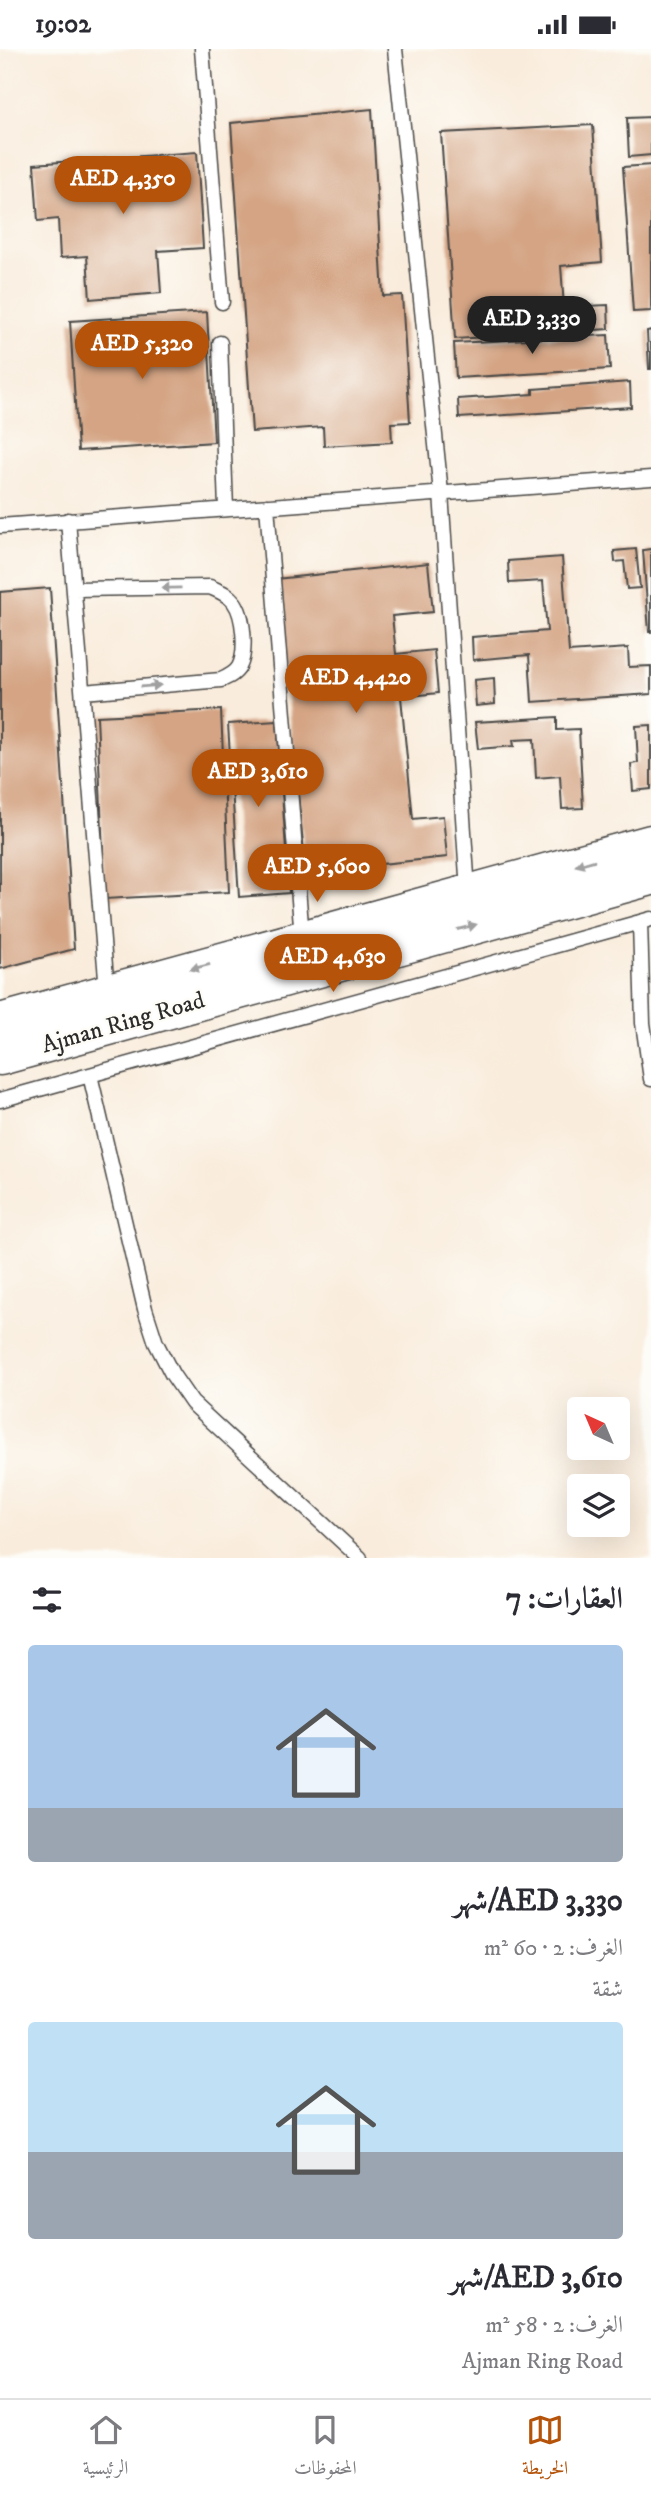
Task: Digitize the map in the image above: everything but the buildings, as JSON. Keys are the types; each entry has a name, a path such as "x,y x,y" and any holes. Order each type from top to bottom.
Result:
{"main road":[{"name":"Ajman Ring Road","path":"0,1023 651,844"},
{"name":"Ajman Ring Road","path":"0,1056 651,876"}],"lane":[{"path":"202,49 222,302"},
{"path":"395,49 441,493 469,895"},
{"path":"220,343 226,509"},
{"path":"0,526 651,478"},
{"path":"267,506 302,939"},
{"path":"68,520 108,993"},
{"path":"74,589 210,587 224,592 234,602 240,614 242,657 231,675 221,680 83,692"},
{"path":"0,1100 646,921 643,1023 651,1079"},
{"path":"90,1075 145,1309 156,1343 172,1374 192,1403 217,1428 360,1558"}]}
